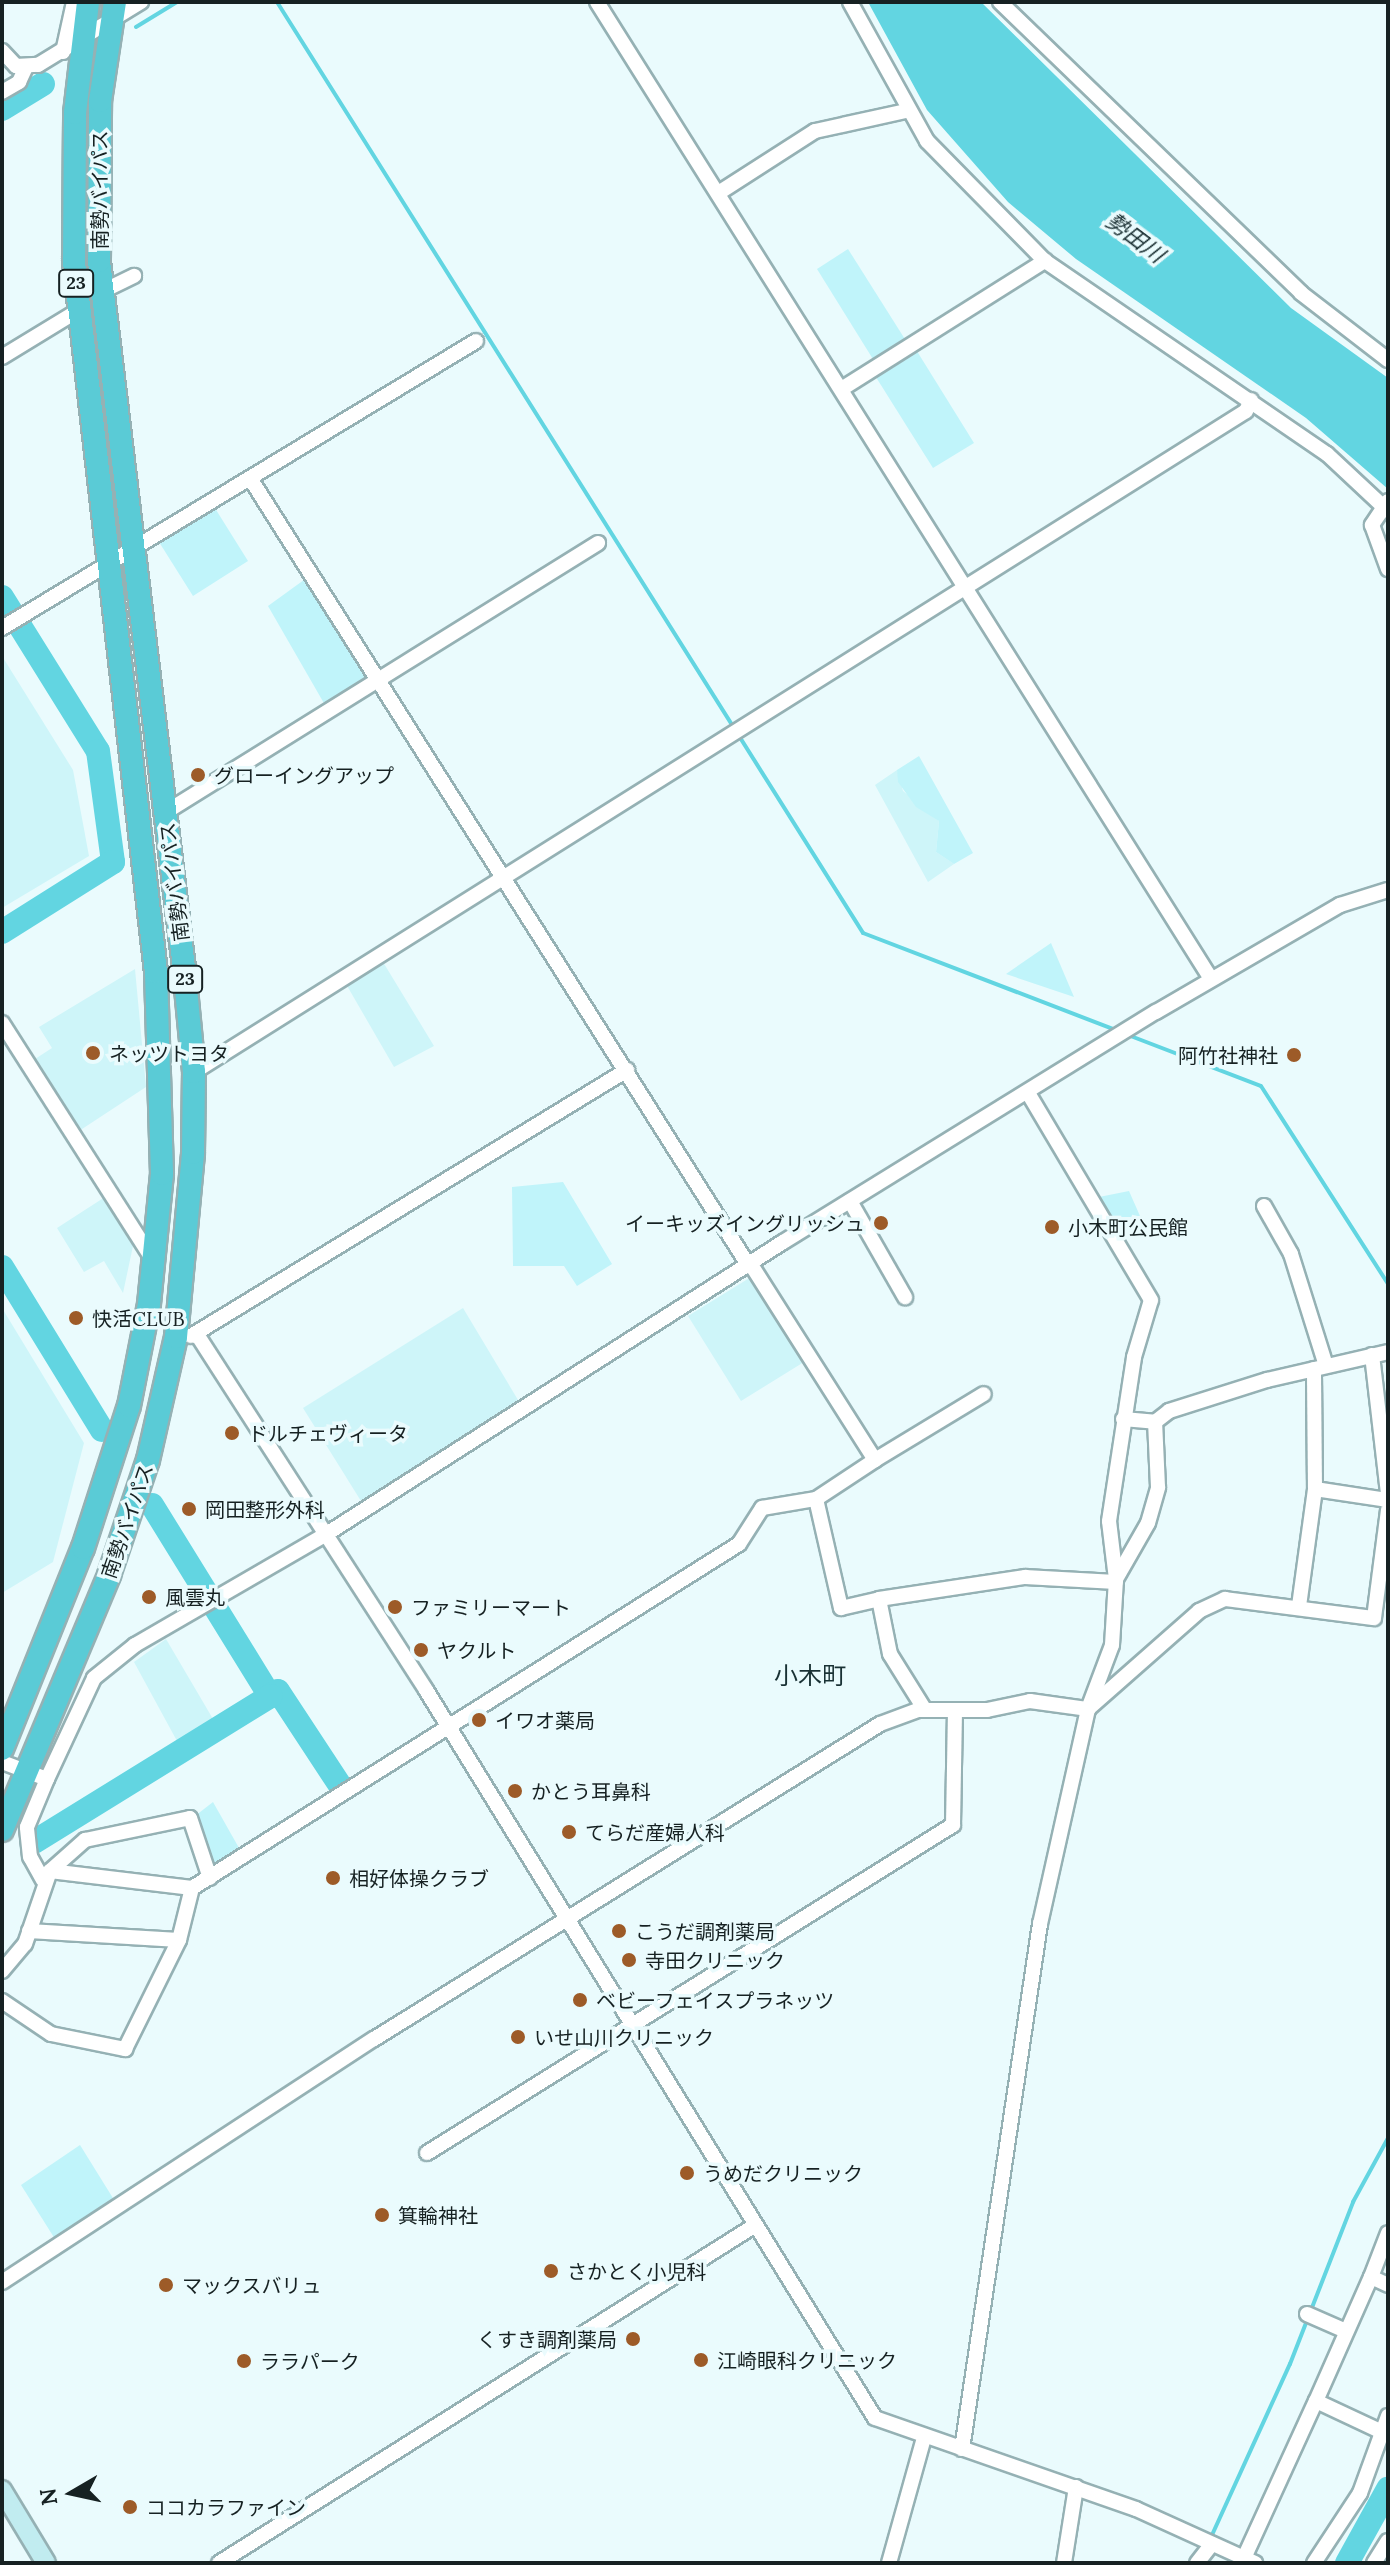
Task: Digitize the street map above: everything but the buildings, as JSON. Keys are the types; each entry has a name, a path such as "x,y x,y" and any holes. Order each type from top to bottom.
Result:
{"highway":[{"name":"南勢バイパス","path":"2,1749 106,1484 142,1349 154,1262 163,1096 157,986 79,310 72,164 72,47 88,2"},
{"name":"南勢バイパス","path":"2,1830 37,1775 132,1510 187,1336 194,1072 166,812 101,292 98,157 127,7"}],"main road":[{"path":"2,2490 46,2563"}],"street":[{"path":"72,47 74,2"},
{"path":"597,2 968,586 1211,979"},
{"path":"850,2 906,111 927,141 1045,261 1327,454 1386,505 1372,525 1388,569"},
{"path":"1000,2 1301,293 1388,360"},
{"path":"2,92 19,82 25,69 72,47 127,7"},
{"path":"2,51 9,61 25,69"},
{"path":"720,192 815,131 906,111"},
{"path":"843,388 1045,261"},
{"path":"101,292 134,276"},
{"path":"2,357 79,310"},
{"path":"2,628 476,341"},
{"path":"194,1072 744,723 1246,411 1251,400"},
{"path":"250,478 875,1460"},
{"path":"166,812 376,678 598,543"},
{"path":"984,1394 816,1499 762,1508 739,1544 192,1888 46,1875 30,1857 27,1827 37,1775 94,1678 135,1645 328,1533 850,1201 1156,1012 1340,905 1388,890"},
{"path":"2,1023 154,1262"},
{"path":"627,1070 187,1336 328,1533 566,1923 875,2418 924,2438 1076,2487 1250,2560 1388,2233"},
{"path":"962,2449 1040,1924 1088,1709 1112,1645 1116,1580 1109,1521 1134,1357 1149,1311 1148,1288 1028,1093"},
{"path":"850,1201 905,1297"},
{"path":"1264,1206 1291,1254 1320,1368 1315,1489 1299,1606"},
{"path":"1123,1419 1155,1422 1169,1411 1388,1352"},
{"path":"1372,1355 1388,1493"},
{"path":"1116,1580 1148,1523 1158,1487 1155,1422"},
{"path":"1315,1489 1388,1500"},
{"path":"816,1499 841,1608 879,1599 1025,1577 1116,1580"},
{"path":"2,2282 374,2039 566,1923 880,1724 925,1710 955,1711 1030,1701 1088,1709 1199,1611 1225,1599 1299,1606 1374,1618 1383,1609 1388,1510"},
{"path":"879,1599 890,1654 925,1710"},
{"path":"427,2153 953,1825 955,1711"},
{"path":"2,1762 37,1775"},
{"path":"2,1971 25,1944 46,1875 85,1840 190,1818 210,1878"},
{"path":"2,2001 51,2034 125,2049 179,1940 192,1888"},
{"path":"29,1931 179,1940"},
{"path":"219,2563 754,2226"},
{"path":"1371,2277 1388,2285"},
{"path":"1311,2316 1346,2331"},
{"path":"1316,2401 1380,2431"},
{"path":"1314,2563 1360,2493 1388,2416"},
{"path":"889,2563 924,2438"},
{"path":"1064,2563 1076,2487"},
{"path":"1374,2563 1388,2541"},
{"path":"1197,2563 1212,2544"}],"shaded area":[{"path":"848,249 908,344 876,364 817,269"},
{"path":"915,348 974,443 933,468 874,374"},
{"path":"213,505 248,561 193,596 159,542"},
{"path":"308,577 370,676 325,705 268,606"},
{"path":"2,656 73,770 89,856 2,908"},
{"path":"919,756 973,853 954,864 936,852 939,821 916,807 898,782 897,770"},
{"path":"897,770 903,791 939,821 936,852 954,864 928,882 875,785"},
{"path":"1051,943 1074,997 1006,974"},
{"path":"383,962 434,1046 394,1067 346,984"},
{"name":"ネッツトヨタ","path":"135,969 146,1087 79,1131 35,1059 52,1048 39,1027"},
{"path":"563,1182 612,1264 577,1286 564,1266 513,1266 512,1187"},
{"path":"1129,1191 1140,1216 1121,1232 1099,1197"},
{"path":"105,1197 133,1246 123,1293 104,1261 84,1272 57,1228"},
{"path":"751,1277 804,1362 741,1401 688,1316"},
{"path":"2,1308 84,1443 53,1562 2,1593"},
{"path":"463,1308 518,1400 361,1501 303,1408"},
{"path":"166,1639 213,1719 177,1741 134,1662"},
{"path":"213,1802 239,1848 213,1867 195,1816"},
{"path":"80,2145 116,2203 55,2239 21,2185"}],"water":[{"name":"勢田川","path":"868,2 981,2 1291,308 1388,378 1388,489 1306,418 1076,259 1008,202 927,110"}],"waterway":[{"path":"136,27 177,2"},
{"path":"277,2 863,933 1116,1030"},
{"path":"2,109 43,84"},
{"path":"2,597 98,751 113,862 2,932"},
{"path":"1128,1035 1261,1086 1388,1284"},
{"path":"2,1267 102,1430"},
{"path":"152,1505 270,1696 278,1691 339,1784"},
{"path":"34,1842 270,1696"},
{"path":"1212,2535 1290,2364 1353,2202 1388,2138"},
{"path":"1347,2563 1388,2489"}],"place":[{"name":"グローイングアップ","path":"198,775"},
{"name":"ネッツトヨタ","path":"93,1053"},
{"name":"阿竹社神社","path":"1294,1055"},
{"name":"イーキッズイングリッシュ","path":"881,1223"},
{"name":"小木町公民館","path":"1052,1227"},
{"name":"快活CLUB","path":"76,1318"},
{"name":"ドルチェヴィータ","path":"232,1433"},
{"name":"岡田整形外科","path":"189,1509"},
{"name":"風雲丸","path":"149,1597"},
{"name":"ファミリーマート","path":"395,1607"},
{"name":"ヤクルト","path":"421,1650"},
{"name":"イワオ薬局","path":"479,1720"},
{"name":"かとう耳鼻科","path":"515,1791"},
{"name":"てらだ産婦人科","path":"569,1832"},
{"name":"相好体操クラブ","path":"333,1878"},
{"name":"こうだ調剤薬局","path":"619,1931"},
{"name":"寺田クリニック","path":"629,1960"},
{"name":"ベビーフェイスプラネッツ","path":"580,2000"},
{"name":"いせ山川クリニック","path":"518,2037"},
{"name":"うめだクリニック","path":"687,2173"},
{"name":"箕輪神社","path":"382,2215"},
{"name":"さかとく小児科","path":"551,2271"},
{"name":"マックスバリュ","path":"166,2285"},
{"name":"くすき調剤薬局","path":"633,2339"},
{"name":"江崎眼科クリニック","path":"701,2360"},
{"name":"ララパーク","path":"244,2361"},
{"name":"ココカラファイン","path":"130,2507"}],"district":[{"name":"小木町","path":"810,1676"}]}
